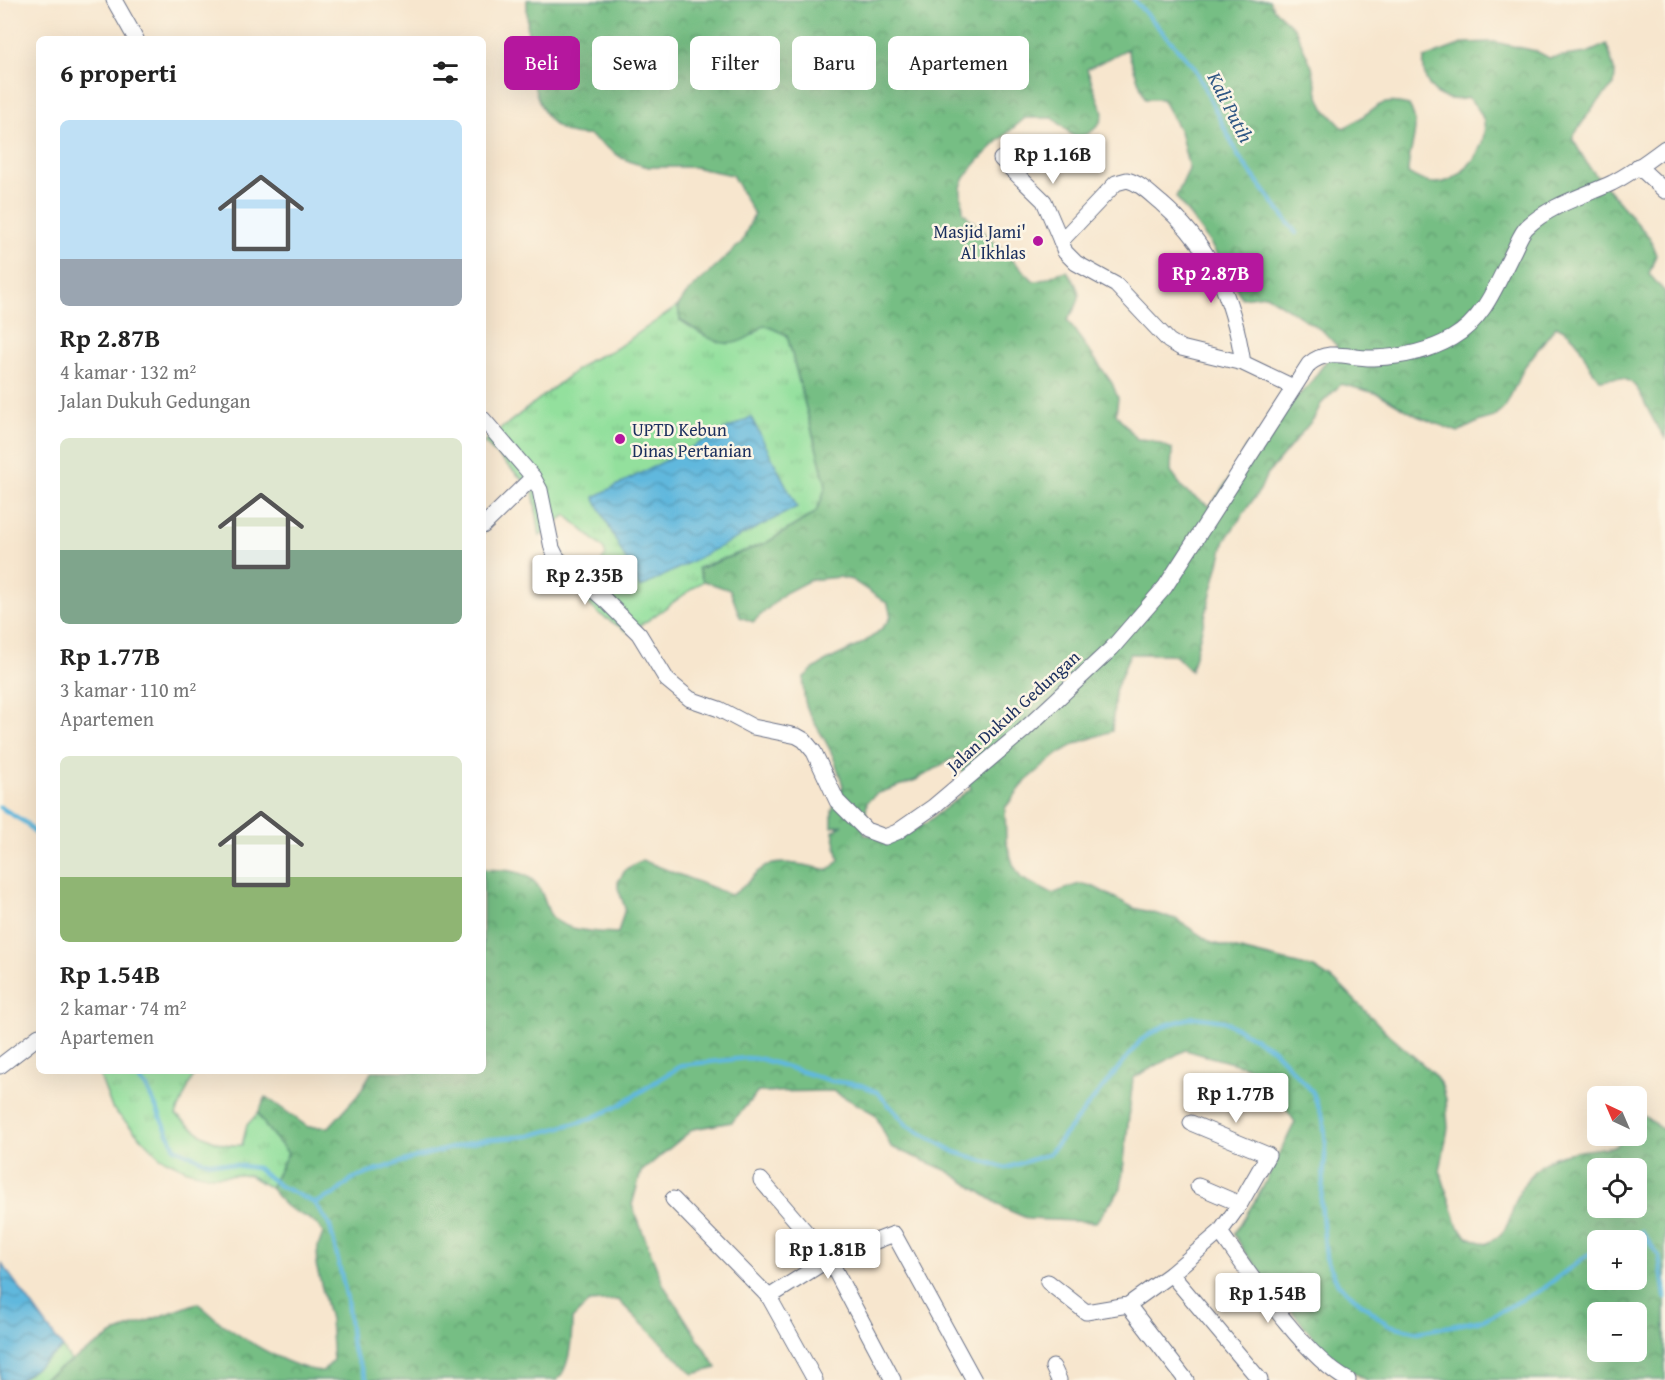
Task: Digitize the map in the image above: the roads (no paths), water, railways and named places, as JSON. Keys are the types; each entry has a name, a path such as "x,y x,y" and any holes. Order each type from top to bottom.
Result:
{"street":[{"path":"114,0 134,36"},
{"name":"Jalan Dukuh Gedungan","path":"533,477 540,490 552,548 558,558 639,634 659,671 690,699 718,709 753,727 797,736 809,744 837,801 853,819 875,835 885,837 897,832 933,807 1024,730 1112,648 1165,587 1309,364 1321,356 1334,353 1370,358 1401,356 1431,348 1454,337 1474,320 1492,296 1527,227 1555,209 1615,181 1665,148"},
{"path":"1001,159 1044,201 1065,252 1076,263 1116,285 1169,341 1181,348 1243,363 1293,387"},
{"path":"1638,166 1665,191"},
{"path":"1061,241 1116,183 1127,180 1143,188 1186,226 1207,252 1224,285 1243,363"},
{"path":"486,422 533,477 486,523"},
{"path":"0,1066 36,1038"},
{"path":"1048,1282 1086,1312 1128,1305 1171,1274 1221,1232 1268,1155 1191,1123"},
{"path":"761,1180 829,1259 893,1380"},
{"path":"1198,1186 1240,1204"},
{"path":"673,1199 769,1297 815,1380"},
{"path":"1221,1232 1262,1291 1307,1345 1325,1364 1348,1380"},
{"path":"769,1297 829,1259 894,1234 974,1380"},
{"path":"1171,1274 1260,1380"},
{"path":"1128,1305 1186,1380"}],"water":[{"path":"751,417 797,507 640,588 594,497"},
{"path":"2,1264 63,1348 19,1380 0,1380"}],"waterway":[{"name":"Kali Putih","path":"1134,0 1194,67 1239,157 1296,233"},
{"path":"0,807 26,823 36,834"},
{"path":"315,1203 335,1194 352,1179 410,1159 481,1140 529,1136 590,1119 618,1106 682,1065 746,1058 761,1059 832,1081 861,1085 877,1092 908,1126 955,1152 1006,1168 1049,1154 1141,1040 1166,1025 1194,1017 1224,1021 1273,1049 1312,1091 1323,1118 1326,1145 1321,1202 1326,1258 1338,1284 1388,1325 1418,1332 1483,1320 1541,1290 1587,1255"},
{"path":"135,1074 147,1088 175,1148 204,1161 257,1168 280,1186 315,1203"},
{"path":"315,1203 330,1226 347,1299 352,1348 367,1380"},
{"path":"1647,1239 1659,1256 1665,1297"}],"place":[{"name":"Masjid Jami' Al Ikhlas","path":"1038,241"},
{"name":"UPTD Kebun Dinas Pertanian","path":"620,439"}]}
